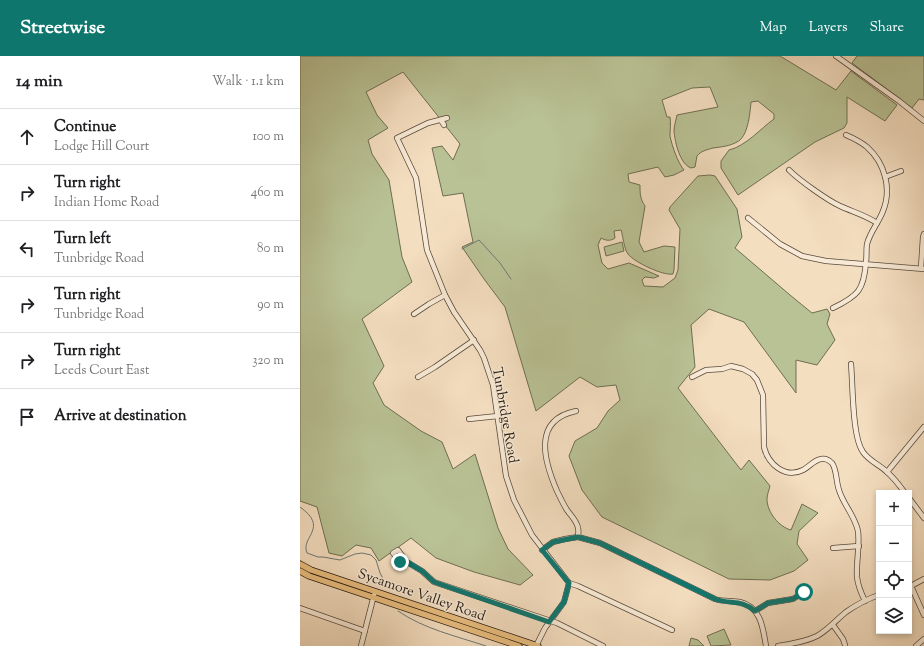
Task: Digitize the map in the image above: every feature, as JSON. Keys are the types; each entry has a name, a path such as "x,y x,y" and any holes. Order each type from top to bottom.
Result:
{"main road":[{"name":"Sycamore Valley Road","path":"300,564 311,570 375,594 519,646"},
{"name":"Sycamore Valley Road","path":"300,571 309,576 375,594 537,646"}],"street":[{"path":"836,56 899,101 924,121"},
{"name":"Tunbridge Road","path":"447,118 428,123 398,138 416,178 427,250 445,295 454,312 474,340 484,358 493,385 502,458 514,500 523,519 542,550 569,583"},
{"path":"441,120 444,125"},
{"path":"833,308 854,296 864,281 867,243 883,211 887,199 885,177 881,165 867,147 846,135"},
{"path":"789,170 795,176 837,205 862,214 877,223"},
{"path":"885,177 901,171"},
{"path":"748,218 780,244 802,256 826,261 922,268 924,234"},
{"path":"414,314 445,295"},
{"path":"418,377 474,340"},
{"path":"851,364 856,433 859,445 863,453 887,472 902,490"},
{"path":"692,377 706,370 722,369 731,366 743,369 752,374 757,380 762,395 766,453 769,460 776,468 792,473 801,471 816,461 822,459 827,459 831,462 834,467 839,491 854,518 858,531 857,578 865,600"},
{"path":"576,411 567,413 555,421 546,434 544,444 549,470 566,509 576,523 578,537"},
{"path":"469,419 498,416"},
{"path":"887,472 924,427"},
{"path":"912,502 924,518"},
{"path":"542,550 553,542 578,537 600,543 722,602 739,602 748,605 755,611 762,625 766,646"},
{"path":"833,548 858,546"},
{"path":"407,562 422,571 434,582 549,622 557,623 603,646"},
{"path":"912,585 924,579"},
{"path":"537,646 549,622 564,602 569,583 672,630"},
{"path":"912,590 924,615"},
{"path":"755,611 768,603 793,599 804,592"},
{"path":"361,646 375,594"},
{"path":"778,646 795,645 816,636 832,625 846,612 865,600 876,596"},
{"path":"300,608 365,631"},
{"path":"832,625 843,639 845,645"},
{"path":"916,646 924,639"}],"green space":[{"path":"300,56 780,56 836,90 851,71 897,105 885,121 847,97 847,123 844,128 815,142 738,195 721,168 721,161 729,150 747,141 774,119 774,114 758,101 751,102 748,124 741,139 725,146 702,152 697,156 695,167 691,168 687,166 681,158 677,147 674,131 677,115 718,107 710,87 692,88 662,100 667,117 670,117 670,136 672,145 677,159 684,170 674,175 665,177 658,167 628,174 629,182 640,185 641,198 645,206 639,242 644,252 664,246 675,247 673,274 656,271 631,257 626,249 621,230 614,231 615,238 612,240 601,238 598,245 602,263 608,269 629,263 659,276 654,278 645,277 642,280 644,286 663,287 675,278 678,270 680,229 669,210 670,207 698,176 715,176 737,209 742,237 735,248 812,313 827,309 830,314 827,324 835,340 817,365 796,360 796,393 744,322 709,309 691,325 695,367 678,388 741,470 749,460 770,486 767,497 769,509 774,518 782,526 791,530 802,504 818,513 799,531 797,544 808,560 794,571 770,580 729,579 602,517 582,490 569,456 575,441 597,428 608,411 620,400 616,385 597,387 580,377 536,411 505,307 462,247 473,242 463,193 443,196 432,148 442,146 453,160 460,144 403,72 366,92 377,115 388,128 368,140 372,154 389,180 402,257 412,282 362,319 384,366 373,383 384,405 421,431 442,442 453,469 475,454 498,528 508,549 533,575 520,585 474,572 436,558 411,538 379,561 371,548 356,545 342,556 329,553 317,507 300,501"},
{"path":"857,56 924,56 924,100 919,99 912,108 852,63"},
{"path":"622,242 624,251 606,256 604,247"},
{"path":"724,629 731,645 711,646 707,636"},
{"path":"691,638 698,640 704,646 689,646"}],"waterway":[{"path":"462,249 479,240 500,263 511,279"},
{"path":"300,507 309,514 313,521 314,527 307,542 307,553 318,557 340,560 355,554 362,553 371,555 376,560 380,573 387,586"},
{"path":"398,611 418,623 486,646"}],"route":[{"path":"400,562 407,562 422,571 434,582 539,617 549,622 561,608 569,583 542,550 553,542 578,537 600,543 722,602 739,602 748,605 755,611 768,603 793,599 804,592"}]}
